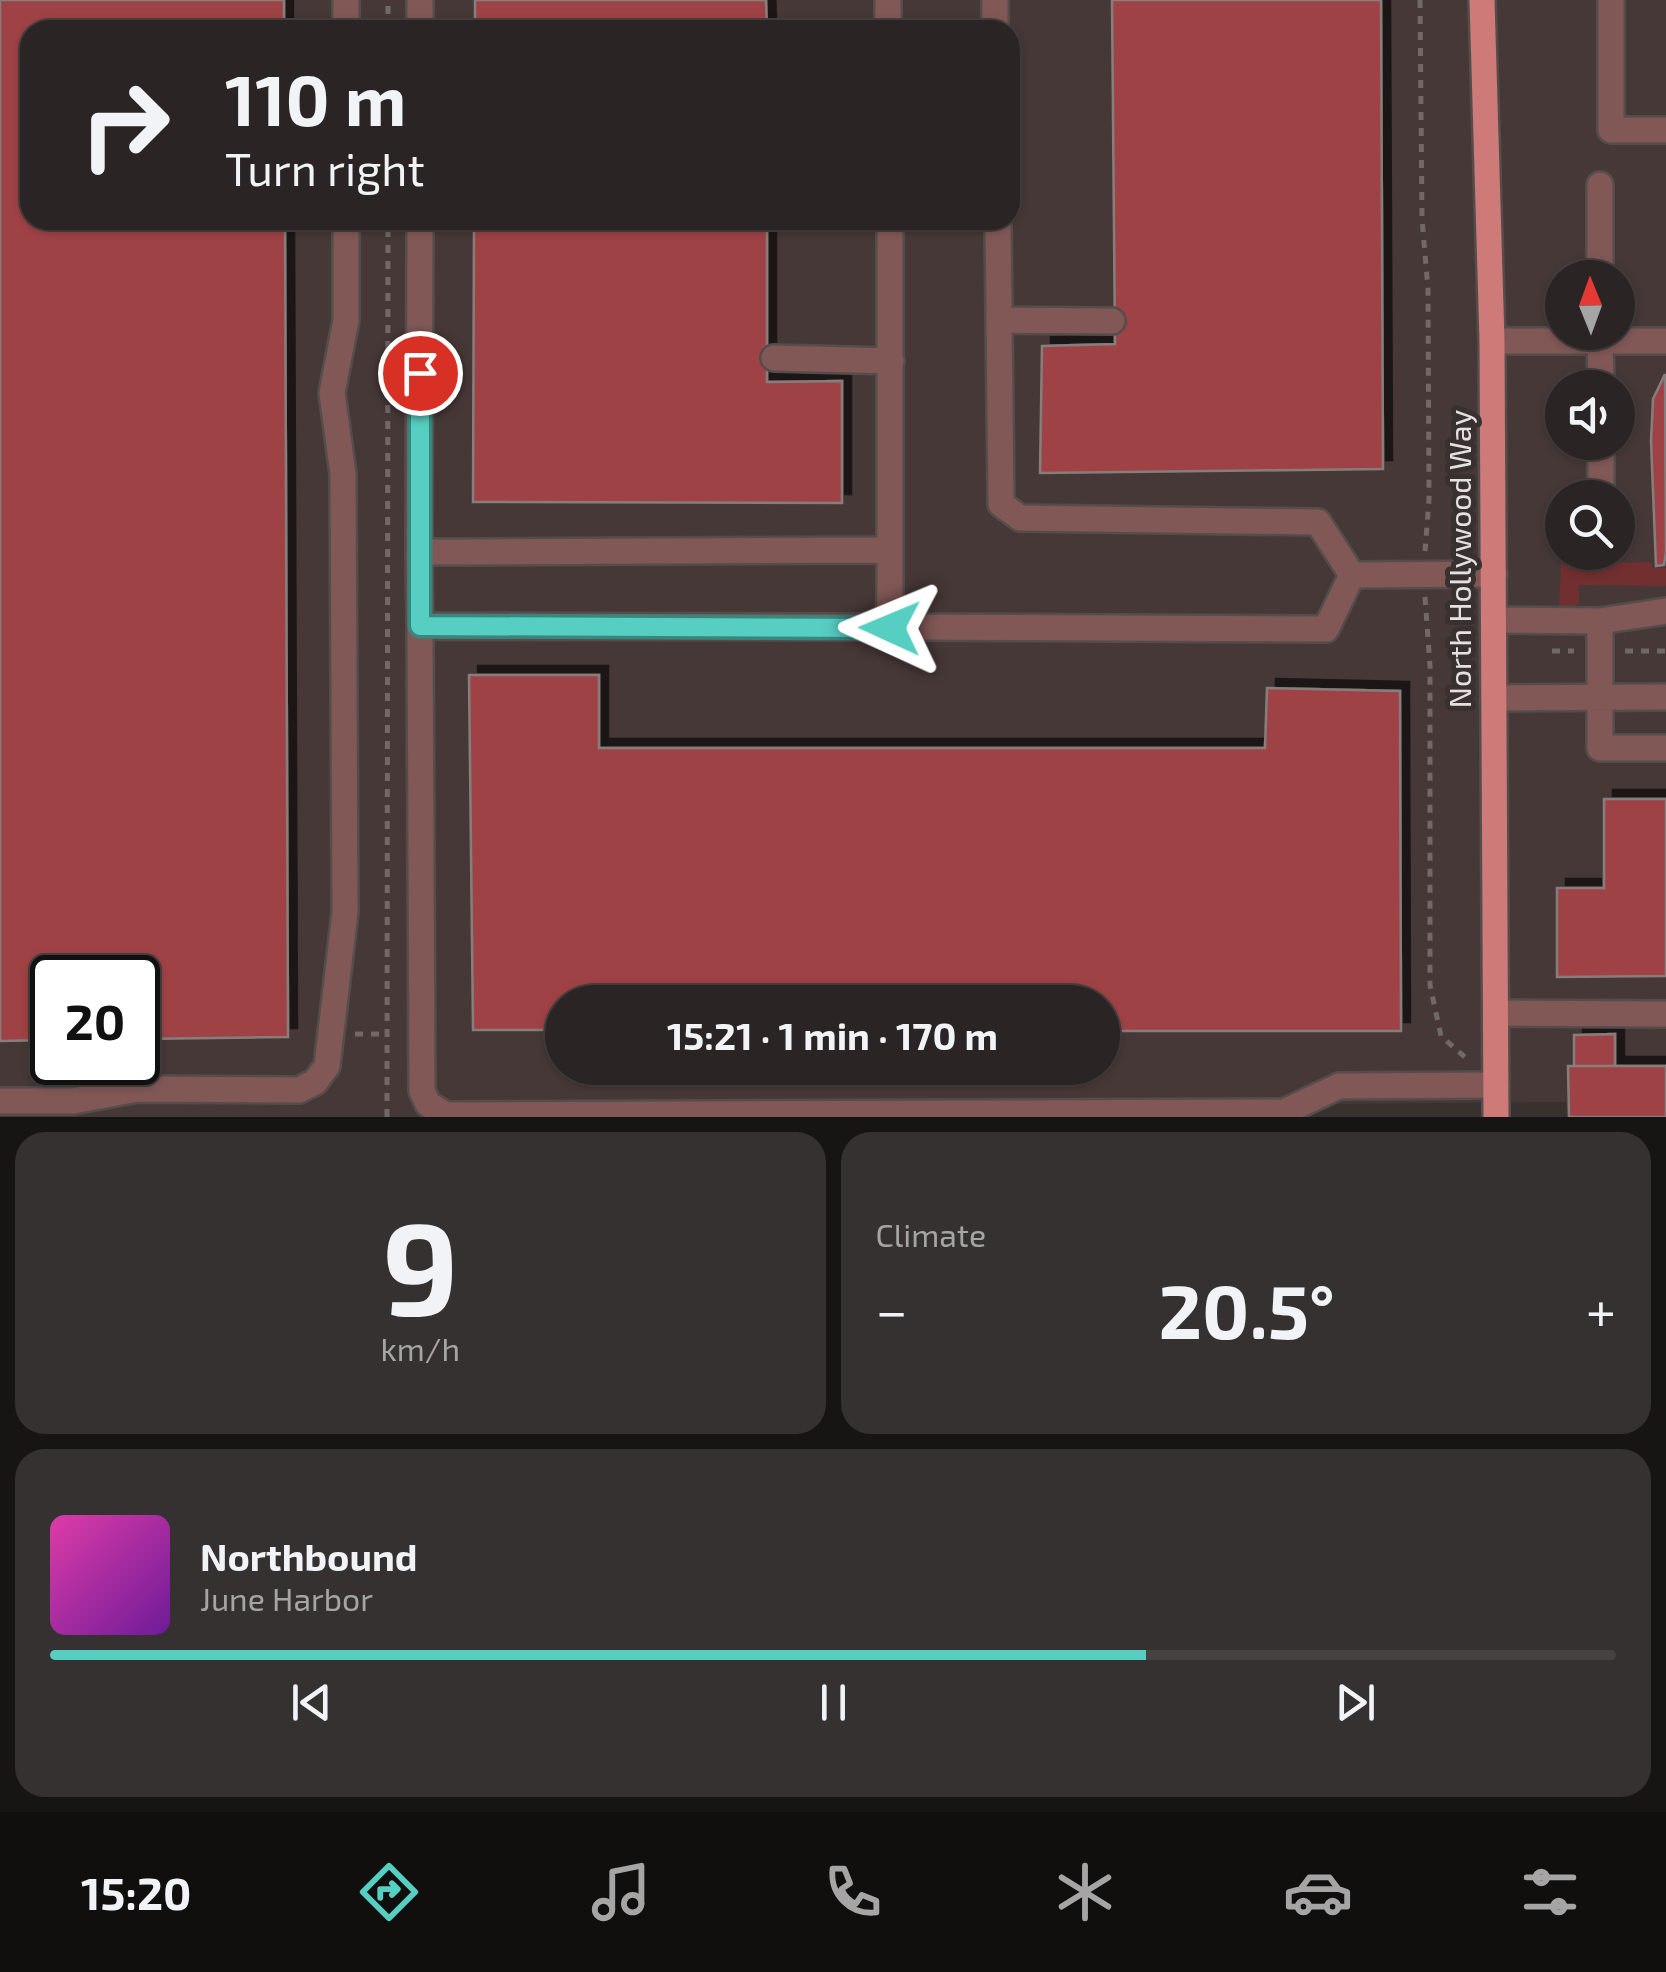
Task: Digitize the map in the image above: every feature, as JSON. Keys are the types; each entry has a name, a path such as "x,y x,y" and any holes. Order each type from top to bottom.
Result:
{"main road":[{"name":"North Hollywood Way","path":"1482,0 1492,341 1496,1117"}],"lane":[{"path":"1610,0 1611,130 1666,130"},
{"path":"1600,185 1600,260"},
{"path":"0,1102 73,1101 138,1088 299,1090 315,1082 327,1066 345,912 343,474 332,393 346,320 346,230"},
{"path":"420,230 422,1091 428,1104 446,1115 1284,1112 1339,1086 1496,1085"},
{"path":"890,230 890,628"},
{"path":"998,230 1001,504 1020,518 1318,522 1352,575"},
{"path":"999,320 1112,321"},
{"path":"1492,341 1545,339"},
{"path":"1635,339 1666,341"},
{"path":"774,358 891,361"},
{"path":"420,552 890,550"},
{"path":"1352,575 1494,574"},
{"path":"420,626 1326,629 1352,575"},
{"path":"1494,620 1600,621 1666,612"},
{"path":"1600,621 1600,748 1666,748"},
{"path":"1494,698 1666,697"},
{"path":"1496,1013 1666,1014"}],"path":[{"path":"387,1117 388,230"}],"shaded area":[{"path":"0,0 1666,0 1666,1117 1567,1117 1566,1102 1337,1104 1308,1117 0,1117"},
{"path":"1635,562 1651,562 1652,568 1666,568 1666,586 1579,585 1579,604 1559,610 1561,570 1635,570"}],"building":[{"path":"0,0 284,0 284,20 20,20 20,230 285,230 288,1037 160,1039 160,955 30,955 30,1040 0,1041"},
{"path":"475,0 766,0 767,20 475,20"},
{"path":"1112,0 1381,0 1383,469 1040,473 1042,346 1115,344"},
{"path":"474,230 767,230 767,382 842,381 842,503 473,502"},
{"path":"1665,374 1666,552 1664,565 1656,566 1651,441 1653,399"},
{"path":"469,675 599,675 599,748 1265,748 1267,688 1400,691 1401,1031 1120,1031 1120,985 545,985 545,1030 473,1030"},
{"path":"1604,799 1666,799 1666,976 1557,977 1557,888 1604,888"},
{"path":"1615,1034 1615,1066 1574,1066 1574,1035"},
{"path":"1568,1066 1666,1066 1666,1117 1569,1117"}],"route":[{"path":"420,373 420,626 890,628"}]}
